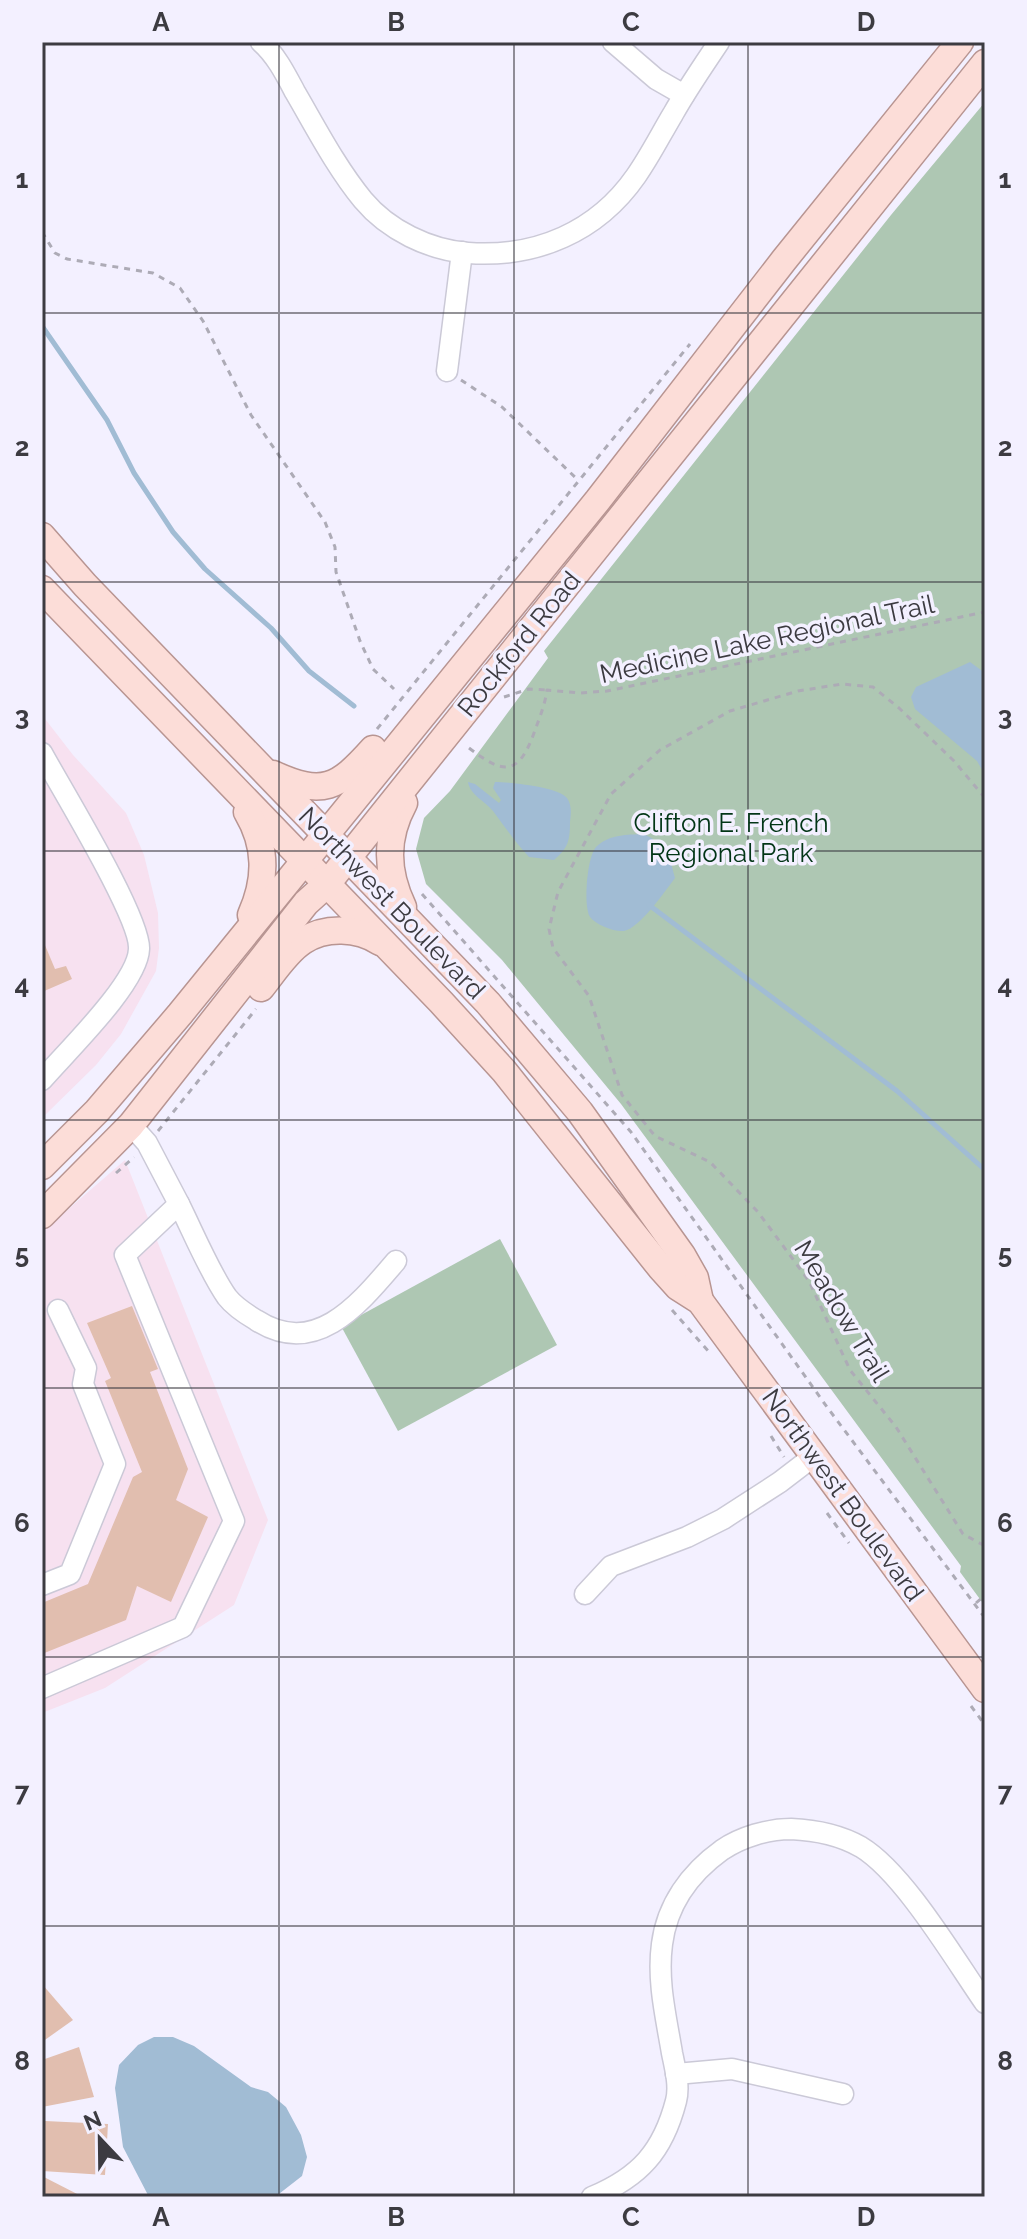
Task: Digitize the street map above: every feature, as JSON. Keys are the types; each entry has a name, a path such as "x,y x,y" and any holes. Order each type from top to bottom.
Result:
{"main road":[{"name":"Rockford Road","path":"42,1166 134,1070 598,500 784,260 960,42"},
{"name":"Rockford Road","path":"42,1215 131,1125 306,903 327,884 985,63"},
{"name":"Northwest Boulevard","path":"42,536 85,585 488,1003 580,1112 682,1255 695,1278 700,1301 804,1464 976,1694"},
{"name":"Northwest Boulevard","path":"42,589 504,1071 669,1277 700,1301"},
{"path":"263,770 301,786 323,786 337,782 352,774 417,697 443,688"},
{"path":"409,921 393,883 389,850 391,833 414,776"},
{"path":"231,784 256,827 263,855 261,886 256,904 234,946"},
{"path":"194,1047 219,1036 240,1016 300,942 322,933 348,931 363,933 388,947"}],"street":[{"path":"261,42 285,74 342,172 364,202 387,223 417,239 462,252 488,254 523,251 557,242 588,225 614,203 636,176 719,42"},
{"path":"613,42 656,79 684,95"},
{"path":"447,371 462,252"},
{"path":"42,753 132,919 139,950 125,985 42,1080"},
{"path":"131,1125 147,1143 228,1299 266,1327 288,1335 316,1332 358,1306 396,1261"},
{"path":"42,1688 183,1627 234,1521 125,1255 179,1204"},
{"path":"42,1585 70,1574 115,1464 83,1384 86,1368 58,1310"},
{"path":"585,1594 611,1566 687,1537 723,1519 804,1464"},
{"path":"592,2197 630,2177 653,2156 668,2126 677,2097 660,1977 662,1944 669,1914 684,1888 702,1866 726,1847 752,1835 781,1829 810,1830 860,1847 885,1866 905,1889 985,2003"},
{"path":"676,2074 732,2069 843,2094"}],"path":[{"path":"42,232 55,253 67,259 153,273 180,288 203,321 251,415 325,522 335,547 336,572 360,641 373,669 394,689"},
{"path":"370,737 692,341"},
{"path":"447,371 502,407 579,481"},
{"name":"Medicine Lake Regional Trail","path":"469,748 487,762 501,767 509,768 522,760 540,717 547,690 580,693 607,691 985,612"},
{"name":"Meadow Trail","path":"985,798 943,751 873,687 842,684 798,691 730,711 660,750 611,794 558,892 549,929 553,948 589,996 622,1095 655,1136 710,1162 758,1212 809,1281 850,1370 896,1427 963,1534 985,1546"},
{"path":"417,888 631,1132 827,1407 985,1618"},
{"path":"664,1300 713,1356"},
{"path":"766,1429 804,1464"},
{"path":"825,1510 852,1546"},
{"path":"975,1604 985,1595"},
{"path":"976,1694 985,1725"}],"shaded area":[{"path":"42,715 73,755 126,813 144,855 158,913 159,948 156,971 121,1034 96,1065 42,1118"},
{"path":"125,1160 268,1520 234,1605 105,1688 42,1713 42,1232"}],"green space":[{"name":"Clifton E. French Regional Park","path":"985,102 985,1606 960,1572 961,1566 621,1104 502,960 426,884 416,849 424,818 450,791 548,658 544,651 891,215"},
{"path":"500,1239 557,1345 398,1431 341,1326"}],"water":[{"path":"970,662 985,673 985,775 977,761 915,709 911,697 916,687"},
{"path":"468,782 499,803 501,800 493,788 495,782 534,786 562,794 569,801 571,810 565,848 554,860 529,857 493,811 472,791"},
{"path":"644,834 666,852 675,878 652,908 630,928 620,931 606,927 593,920 588,911 587,880 594,851 602,842 613,837"},
{"path":"154,2037 173,2037 194,2046 251,2087 268,2092 286,2107 301,2135 307,2157 302,2176 275,2197 149,2197 123,2147 115,2088 119,2065 138,2045"}],"building":[{"path":"42,938 55,969 66,966 72,979 42,992"},
{"path":"132,1306 158,1369 150,1372 188,1469 176,1500 208,1517 171,1602 137,1586 126,1620 42,1654 42,1603 88,1584 133,1477 142,1472 105,1381 111,1378 87,1323"},
{"path":"42,1984 73,2020 42,2042"},
{"path":"79,2047 94,2097 42,2107 42,2060"},
{"path":"45,2121 108,2124 105,2175 42,2171"},
{"path":"42,2176 83,2197 42,2197"}],"waterway":[{"path":"42,326 107,420 134,473 173,532 205,569 271,628 309,671 354,706"},
{"path":"649,905 897,1091 985,1170"}]}
